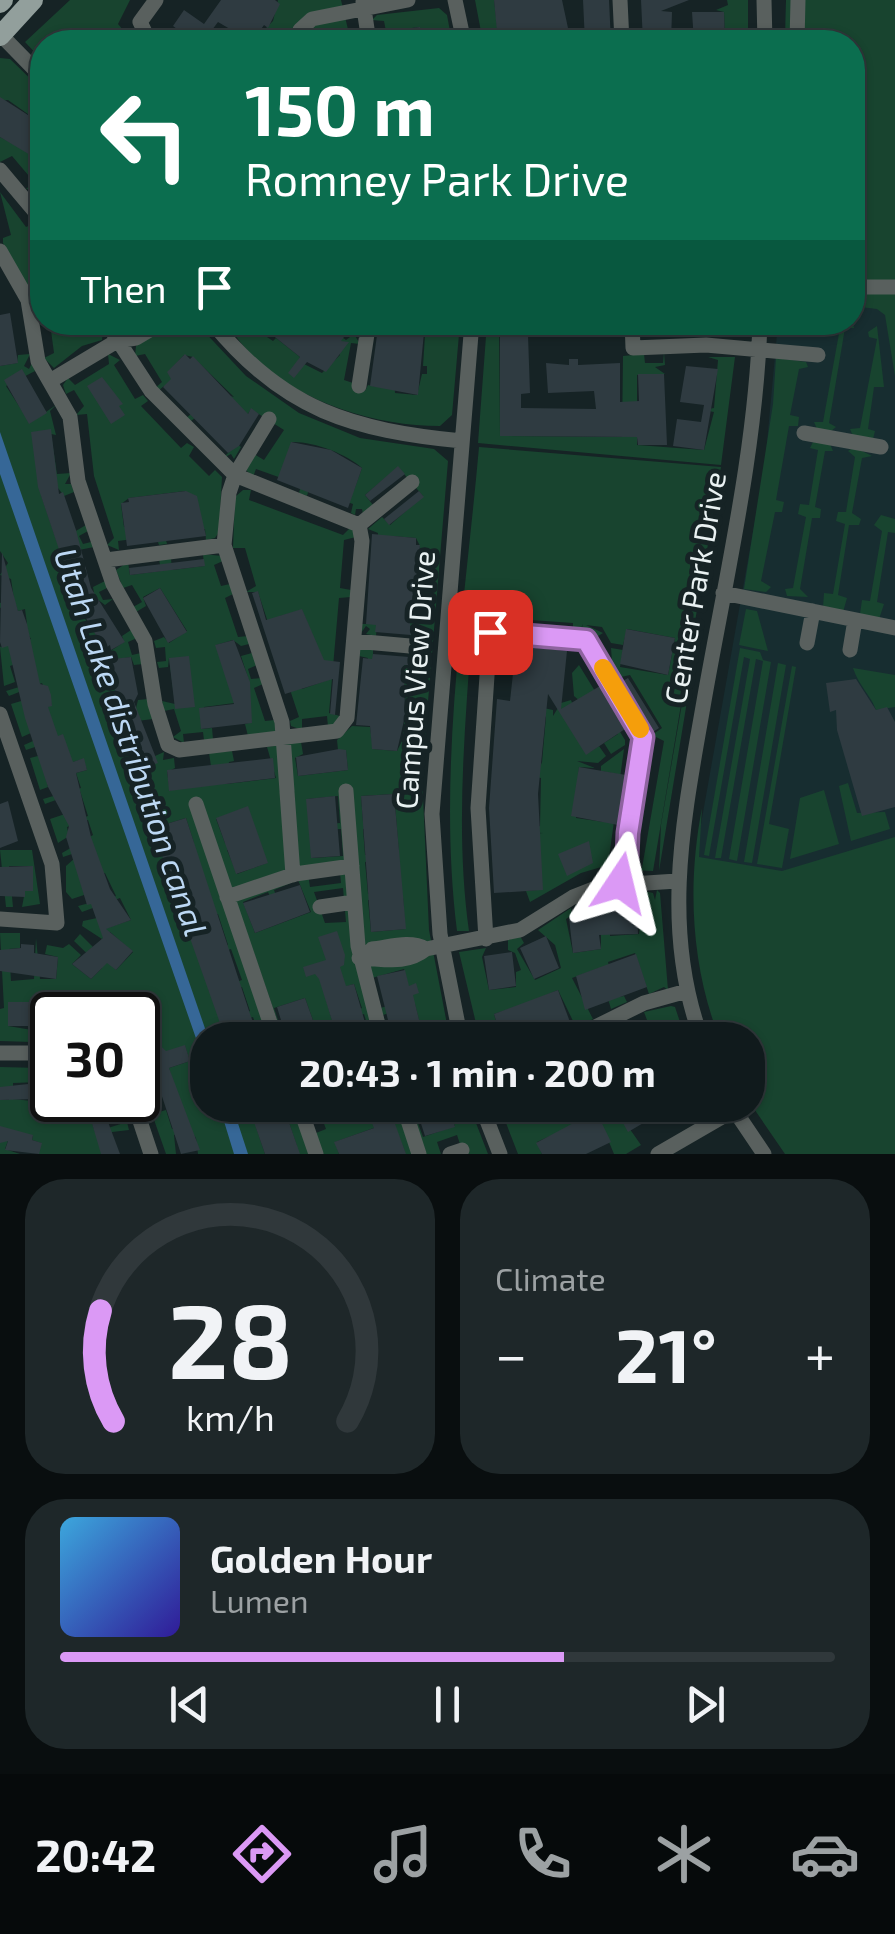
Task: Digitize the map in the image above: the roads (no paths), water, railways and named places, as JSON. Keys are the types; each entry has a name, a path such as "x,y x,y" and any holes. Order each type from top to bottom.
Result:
{"main road":[{"path":"0,35 33,0"}],"street":[{"path":"144,30 140,22 156,0"},
{"path":"300,30 312,19 363,5 408,0"},
{"path":"455,0 461,30"},
{"path":"620,0 621,30"},
{"path":"764,0 765,30"},
{"path":"797,30 798,0"},
{"path":"363,5 367,30"},
{"path":"0,35 30,65"},
{"path":"0,170 30,194"},
{"path":"0,251 28,300 30,312"},
{"path":"865,287 895,287"},
{"path":"34,335 38,361 70,417 78,481 106,560 122,601 145,641 155,704 168,745 179,750 336,732 347,718 359,525 412,482"},
{"path":"115,335 151,391 235,475 359,525"},
{"path":"50,381 122,335"},
{"path":"118,340 141,335"},
{"path":"224,335 265,378 324,414 385,432 462,441"},
{"path":"359,386 366,335"},
{"name":"Campus View Drive","path":"456,1022 434,948 432,814 471,335"},
{"path":"632,335 633,348 759,348 818,354"},
{"name":"Center Park Drive","path":"696,1022 678,937 681,831 749,441 760,335"},
{"path":"269,419 235,475 224,545 282,722 293,871"},
{"path":"804,433 881,447"},
{"path":"106,560 224,545"},
{"path":"723,593 895,628"},
{"path":"807,643 813,611"},
{"path":"850,650 855,620"},
{"path":"486,939 478,808 490,632 586,640 641,731 626,882"},
{"path":"354,641 410,646"},
{"path":"0,714 52,864 57,923 0,919"},
{"path":"346,790 354,902 378,1022"},
{"path":"196,804 270,1022"},
{"path":"227,897 293,871 352,866"},
{"path":"363,957 373,962 396,953 416,957 434,948 486,939 528,926 582,892 626,882 677,881"},
{"path":"320,906 354,902"},
{"path":"605,1022 644,1003 687,991"},
{"path":"0,1052 30,1053"},
{"path":"140,1122 150,1154"},
{"path":"305,1122 316,1154"},
{"path":"409,1122 420,1154"},
{"path":"488,1122 500,1154"},
{"path":"658,1154 709,1122"},
{"path":"743,1122 764,1154"}],"water":[{"path":"0,432 203,1022 190,1022 0,474"},
{"path":"224,1122 238,1122 248,1154 234,1154"}],"water label":[{"name":"Utah Lake distribution canal","path":"130,742"}]}
